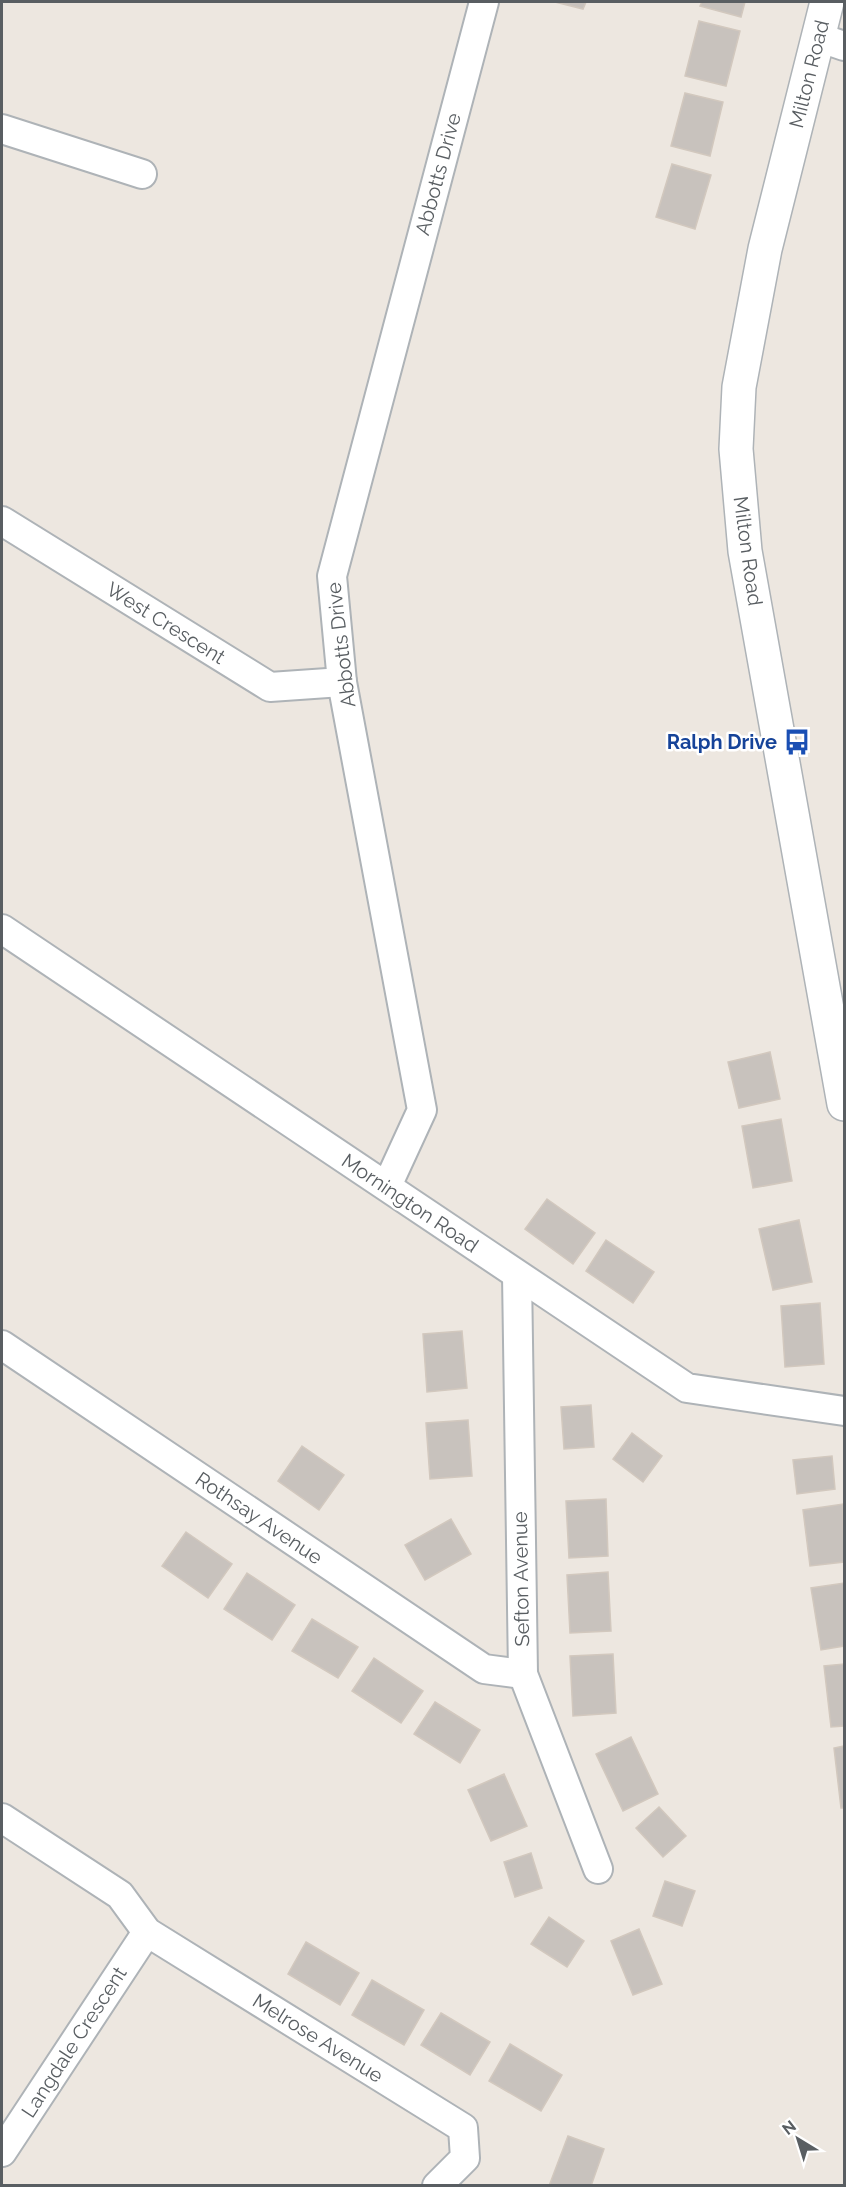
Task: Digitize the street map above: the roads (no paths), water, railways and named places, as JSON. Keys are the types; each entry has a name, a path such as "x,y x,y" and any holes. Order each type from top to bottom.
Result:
{"street":[{"name":"Abbotts Drive","path":"387,1186 422,1110 342,682 332,576 484,2"},
{"name":"Milton Road","path":"827,2 831,41 765,249 739,387 736,449 745,552 844,1104"},
{"path":"2,129 142,174"},
{"name":"West Crescent","path":"3,527 270,687 342,682"},
{"name":"Mornington Road","path":"2,929 687,1388 844,1411"},
{"name":"Sefton Avenue","path":"517,1275 523,1674 598,1869"},
{"name":"Rothsay Avenue","path":"2,1345 484,1669 523,1674"},
{"path":"2,1818 120,1895 147,1932"},
{"name":"Langdale Crescent","path":"2,2152 147,1932"},
{"name":"Melrose Avenue","path":"147,1932 463,2128 465,2158 437,2186"}],"place":[{"name":"Ralph Drive","path":"797,742"}]}
